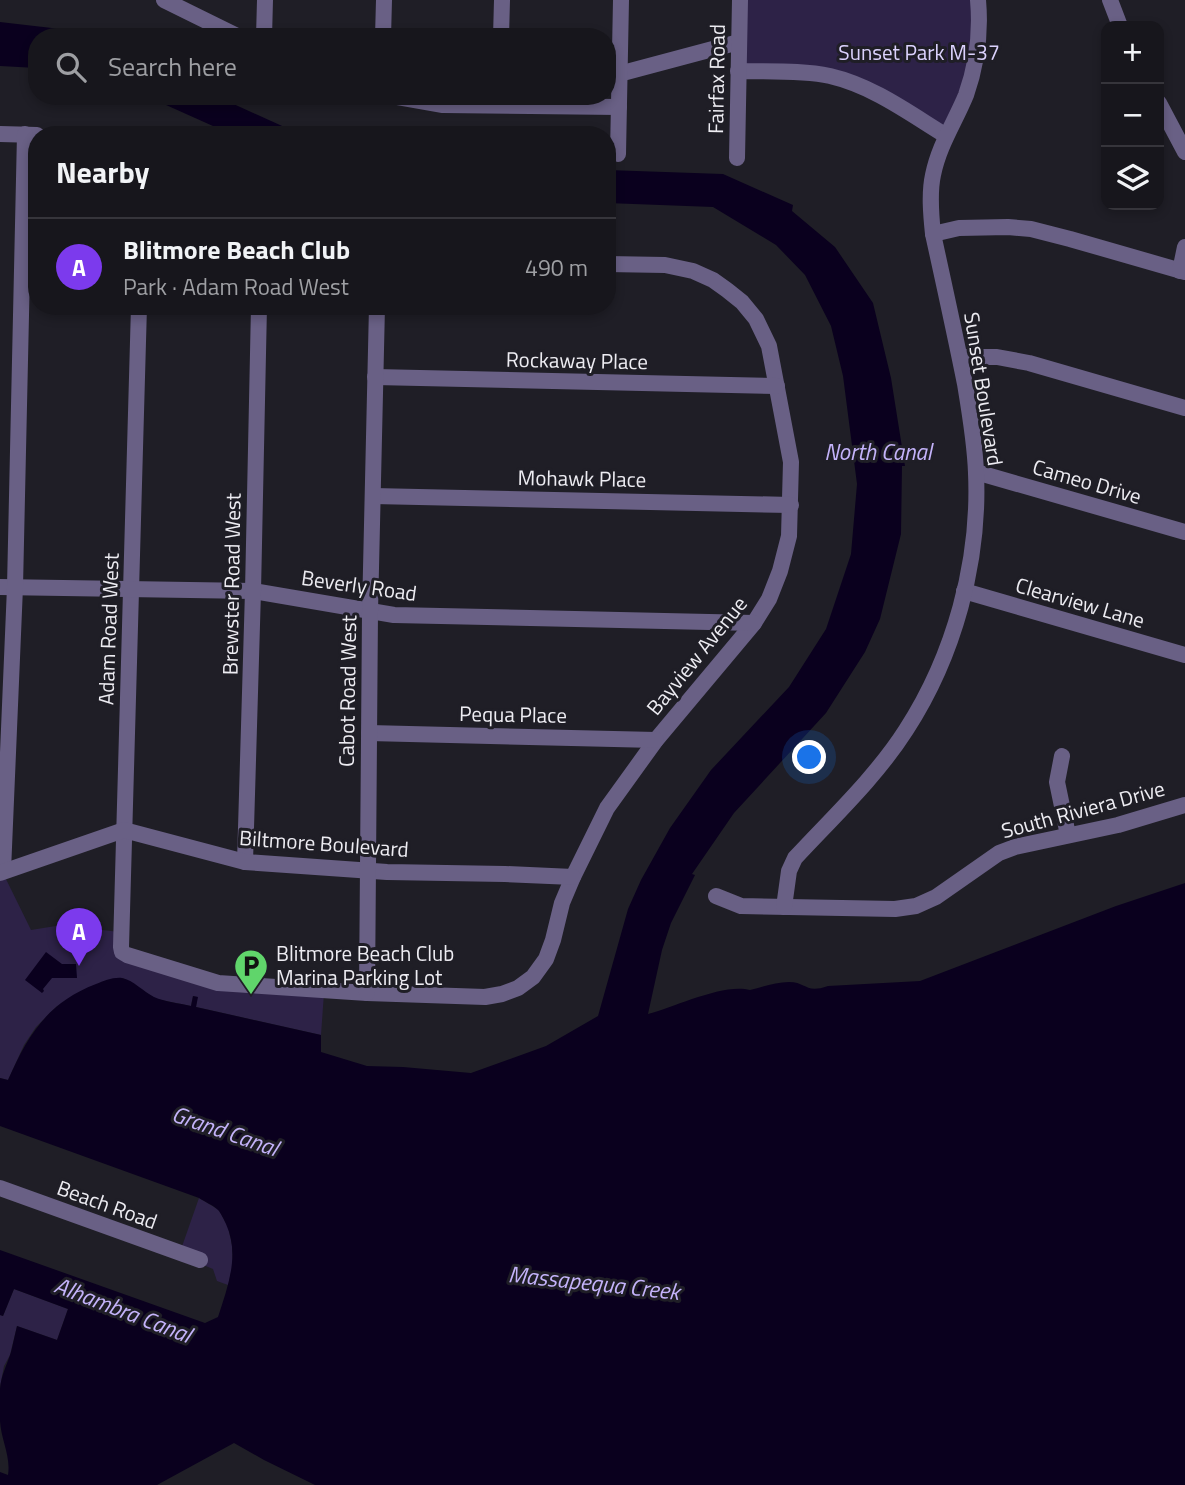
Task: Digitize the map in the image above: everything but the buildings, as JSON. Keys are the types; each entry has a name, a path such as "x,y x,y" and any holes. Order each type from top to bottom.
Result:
{"street":[{"path":"164,0 221,28"},
{"path":"264,28 265,0"},
{"path":"383,28 384,0"},
{"path":"501,28 502,0"},
{"path":"618,154 621,0"},
{"name":"Fairfax Road","path":"737,158 740,0"},
{"name":"Sunset Boulevard","path":"784,907 789,871 795,859 878,767 905,733 924,700 948,648 973,550 977,507 972,427 931,215 932,177 946,135 965,96 976,58 979,32 978,0"},
{"path":"1110,0 1118,21"},
{"path":"619,74 739,42"},
{"path":"738,71 801,73 844,80 875,92 946,135"},
{"path":"579,105 619,107"},
{"path":"1164,112 1185,152"},
{"path":"0,134 28,135"},
{"path":"28,194 8,587 1,872 124,830"},
{"path":"933,234 959,228 1031,229 1182,272 1185,247"},
{"name":"Bayview Avenue","path":"122,952 218,983 367,993 485,997 518,988 533,977 546,959 562,903 607,808 656,740 754,623 769,599 789,536 791,462 767,339 756,319 742,302 727,290 713,280 692,271 665,265 616,264"},
{"name":"Adam Road West","path":"122,952 139,315"},
{"name":"Brewster Road West","path":"245,862 259,315"},
{"name":"Cabot Road West","path":"367,993 370,611 377,315"},
{"path":"960,357 997,357 1029,363 1185,408"},
{"name":"Rockaway Place","path":"376,377 777,386"},
{"name":"Cameo Drive","path":"976,472 1185,532"},
{"name":"Mohawk Place","path":"373,496 790,505"},
{"name":"Beverly Road","path":"8,587 253,591 394,615 754,623"},
{"name":"Clearview Lane","path":"964,591 1185,655"},
{"name":"Pequa Place","path":"369,733 656,740"},
{"path":"1062,756 1057,782 1068,835"},
{"name":"South Riviera Drive","path":"716,896 741,906 895,909 916,906 936,897 999,853 1015,847 1118,825 1185,805"},
{"name":"Biltmore Boulevard","path":"124,830 245,862 387,872 573,877"},
{"name":"Beach Road","path":"0,1188 200,1260"}],"green space":[{"name":"Sunset Park M-37","path":"746,0 973,0 970,64 944,129 877,87 746,64"},
{"path":"3,873 31,930 62,925 119,932 120,954 217,985 324,993 321,1035 196,1007 197,997 193,996 191,1006 156,999 123,978 57,1006 36,1027 24,1045 8,1080 0,1078 0,876"},
{"path":"199,1198 219,1210 228,1227 233,1265 228,1285 217,1281 213,1269 179,1255"},
{"path":"14,1289 68,1309 57,1340 17,1326 0,1387 0,1315 3,1316"}],"water":[{"path":"0,22 52,28 28,28 28,68 0,66"},
{"path":"166,105 236,105 282,126 213,126"},
{"path":"616,170 723,174 793,205 792,211 835,247 873,303 891,378 905,466 902,466 901,534 880,619 865,652 826,713 734,813 692,874 695,875 671,923 662,950 648,1014 713,993 750,990 784,982 795,982 815,989 920,981 1116,906 1185,883 1185,1485 315,1485 234,1443 157,1485 0,1485 0,1472 8,1475 9,1468 0,1421 0,1389 17,1326 57,1340 68,1309 14,1289 3,1316 0,1315 0,1250 205,1323 218,1317 232,1259 226,1224 216,1208 199,1198 0,1126 0,1078 8,1080 23,1049 41,1022 64,1001 79,992 105,981 122,978 163,1000 191,1006 193,996 198,997 196,1007 321,1035 321,1052 367,1066 471,1073 546,1046 598,1016 628,909 670,828 711,770 789,687 826,629 851,554 857,484 843,376 831,326 805,275 776,245 713,207 616,203"},
{"path":"46,952 62,964 76,964 77,978 52,978 42,993 25,980"}],"place":[{"name":"Blitmore Beach Club","path":"79,966"},
{"name":"Blitmore Beach Club Marina Parking Lot","path":"251,996"}],"water label":[{"name":"North Canal","path":"878,452"},
{"name":"Grand Canal","path":"225,1131"},
{"name":"Massapequa Creek","path":"594,1283"},
{"name":"Alhambra Canal","path":"123,1310"}]}
